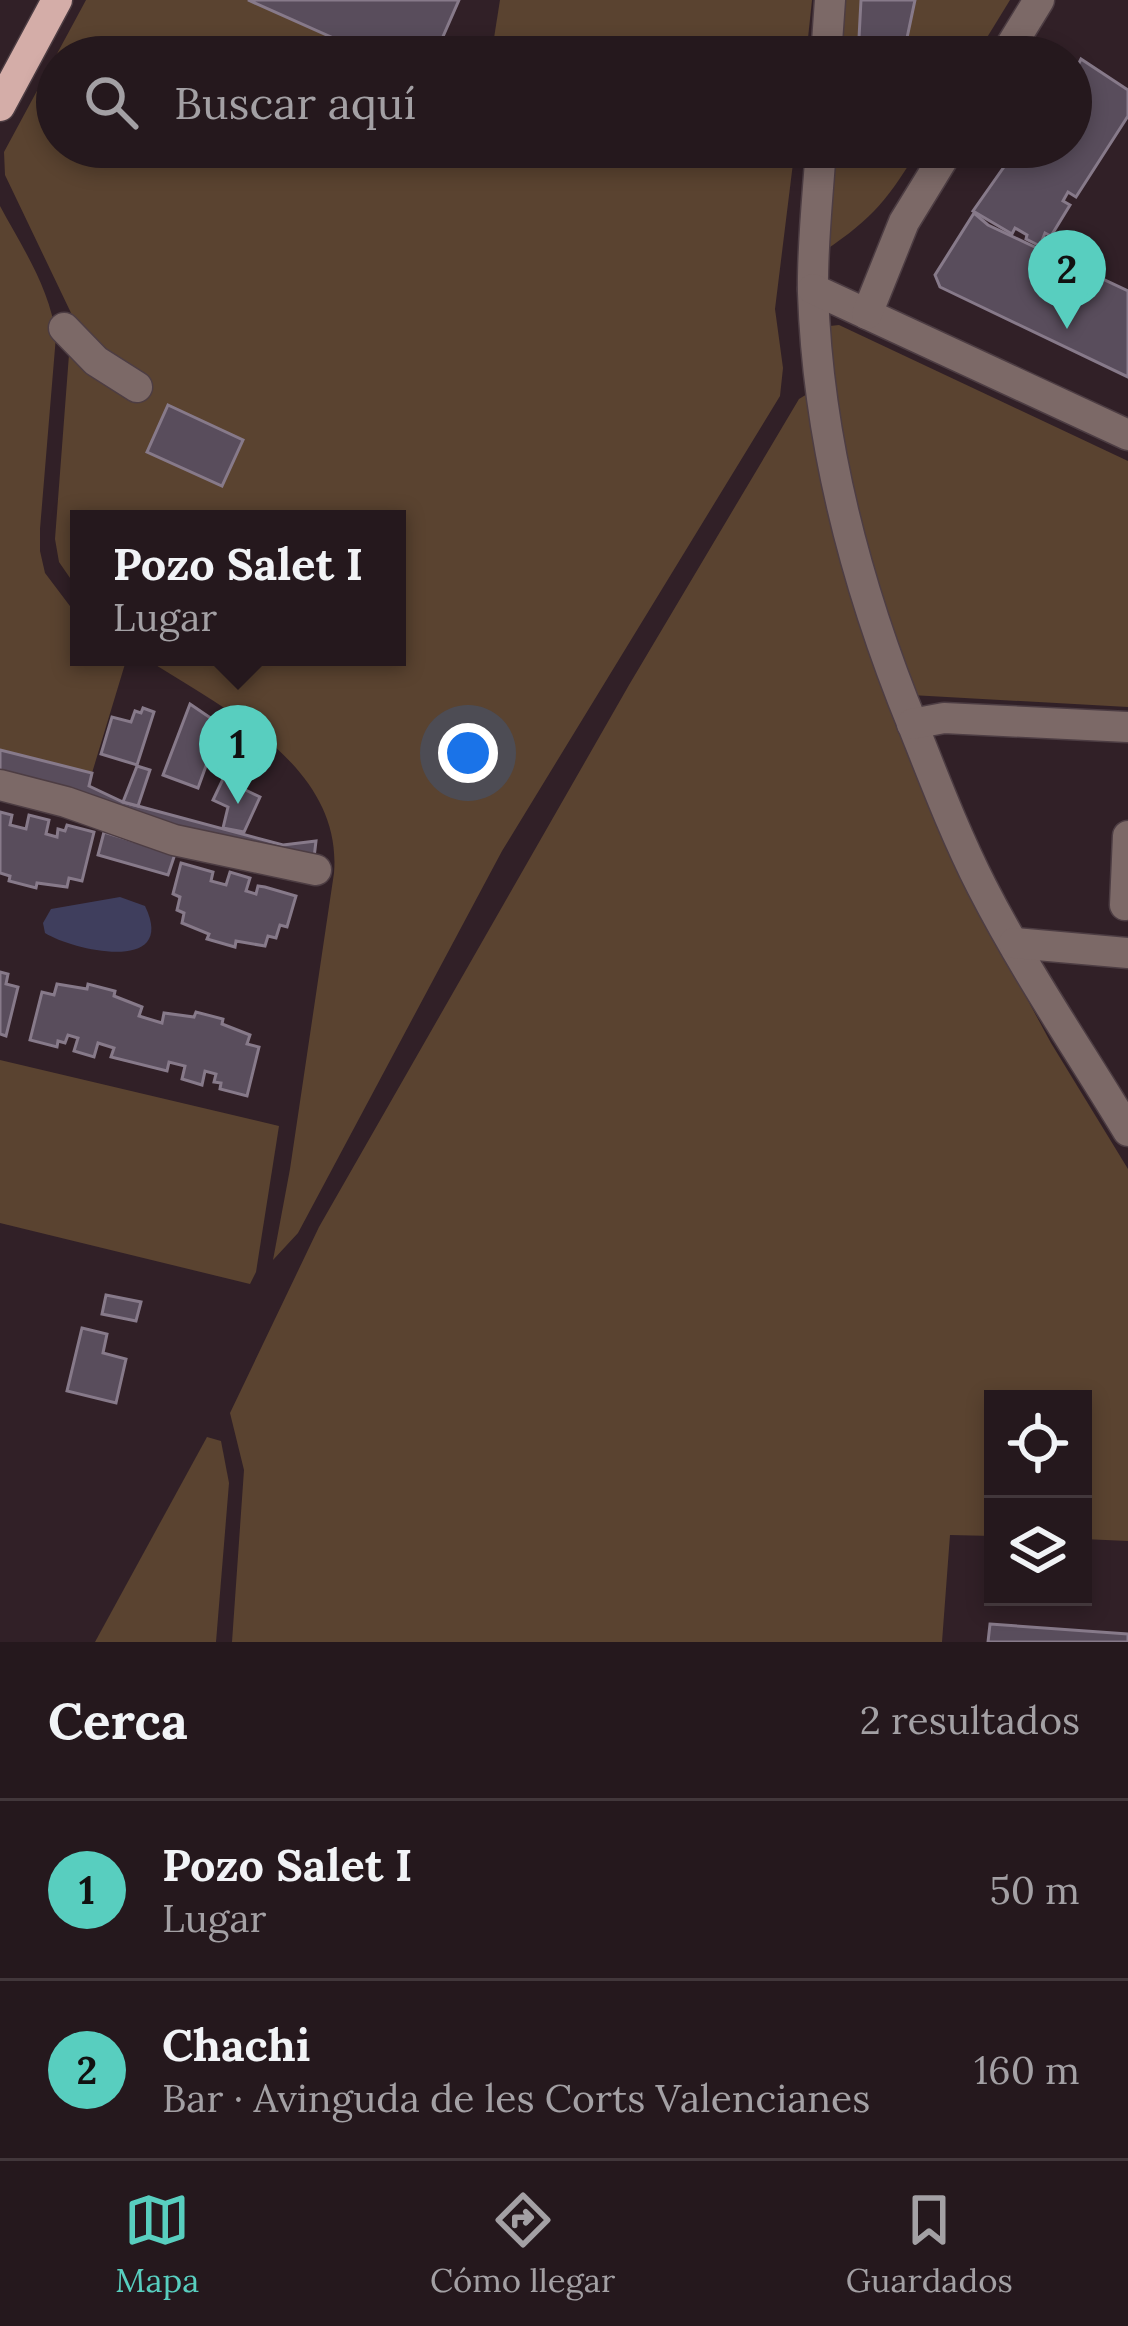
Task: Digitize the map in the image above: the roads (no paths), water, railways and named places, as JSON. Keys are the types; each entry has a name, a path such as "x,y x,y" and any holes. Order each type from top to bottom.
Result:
{"main road":[{"path":"38,36 57,0"},
{"path":"0,106 36,39"}],"street":[{"path":"827,36 830,0"},
{"path":"1017,36 1039,0"},
{"path":"820,168 813,289 823,394 851,551 872,624 983,889 1128,1131"},
{"path":"867,314 904,222 937,168"},
{"path":"813,289 1128,435"},
{"path":"64,328 96,361 137,387"},
{"path":"912,724 944,718 1128,727"},
{"path":"0,785 175,840 316,870"},
{"path":"1126,904 1128,836"},
{"path":"1015,943 1128,953"}],"place":[{"name":"Chachi","path":"1067,329"},
{"name":"Pozo Salet I","path":"238,804"}]}
